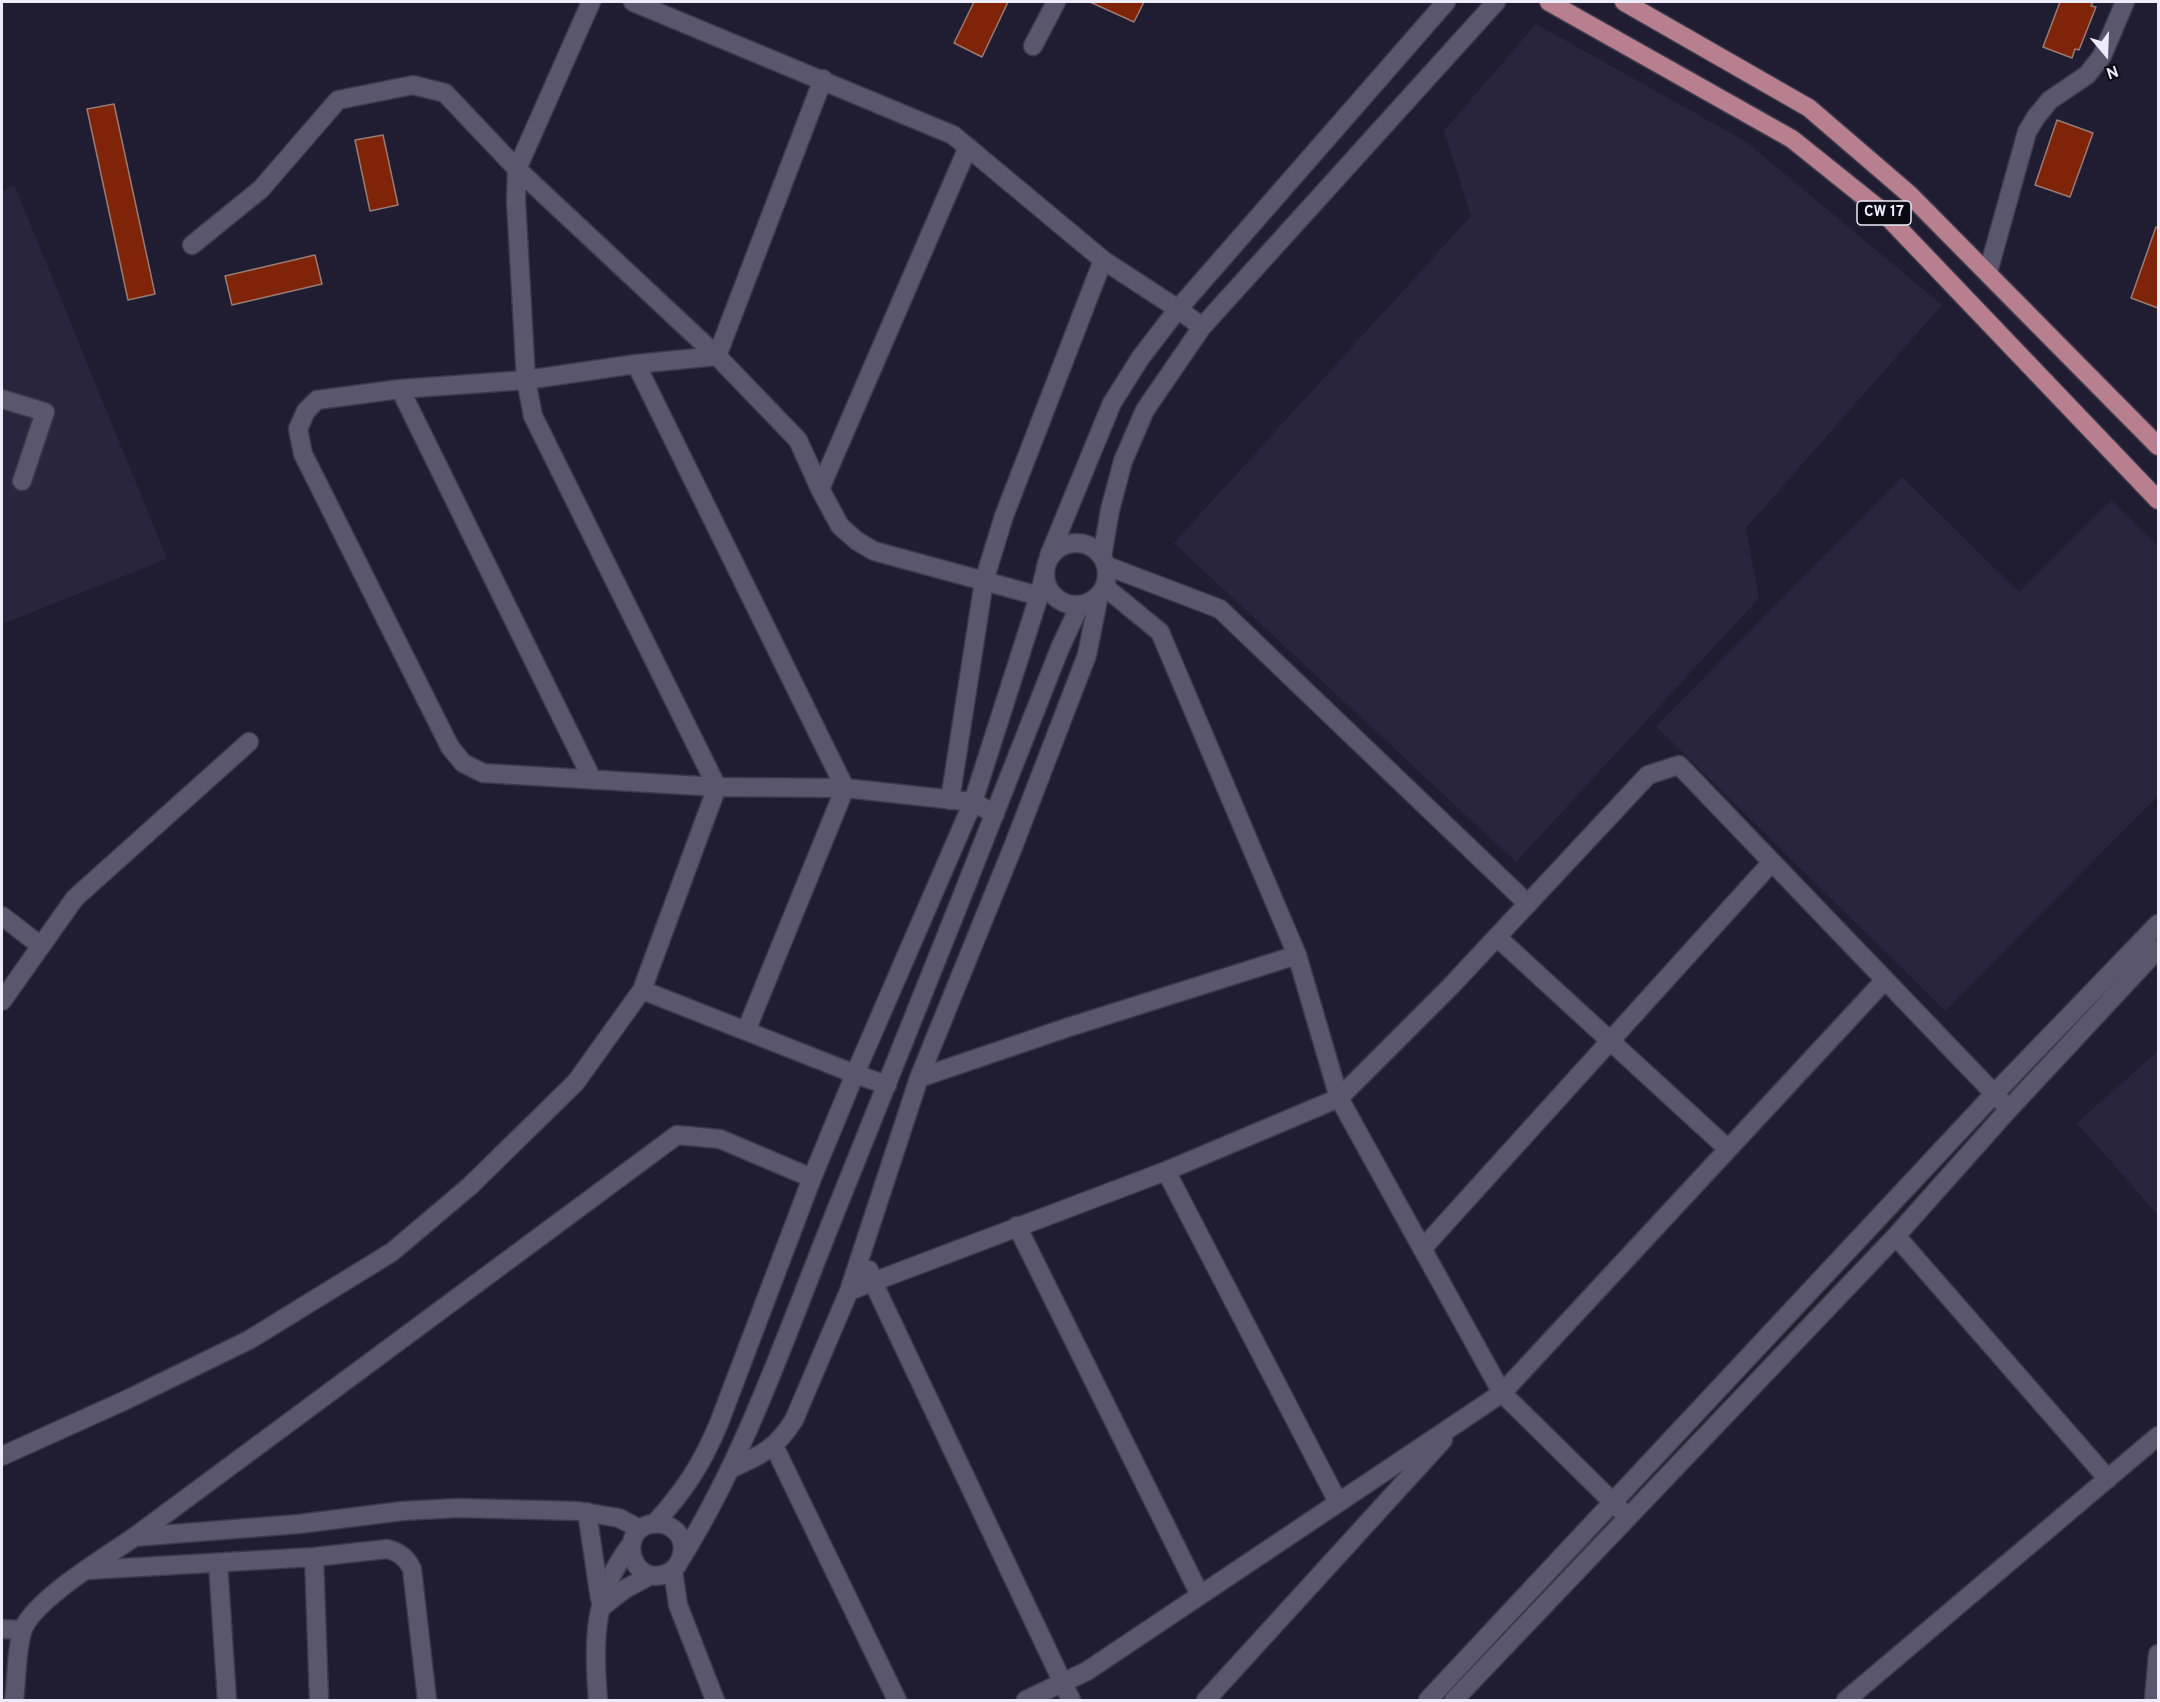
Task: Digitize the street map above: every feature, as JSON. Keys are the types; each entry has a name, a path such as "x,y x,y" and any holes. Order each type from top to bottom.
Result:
{"main road":[{"name":"CW 17","path":"1549,2 1792,139 1883,212 2158,500"},
{"name":"CW 17","path":"1624,2 1809,108 1909,194 2158,446"}],"street":[{"path":"2,1456 128,1399 249,1340 392,1252 470,1186 576,1082 642,990 717,787 533,416 526,380 516,201 517,169 591,2"},
{"path":"633,2 823,79 953,135 1103,260 1202,327"},
{"path":"1033,46 1056,2"},
{"path":"598,1701 596,1626 612,1573 642,1532 685,1489 709,1448 812,1178 973,802 1039,596 1045,566 1112,403 1141,357 1178,309 1446,2"},
{"path":"730,1469 766,1452 782,1439 794,1420 849,1291 919,1078 1014,847 1087,656 1107,576 1105,561 1110,510 1123,461 1145,410 1202,327 1496,2"},
{"path":"1988,272 2027,132 2050,100 2087,75 2102,56 2125,2"},
{"path":"717,356 823,79"},
{"path":"192,245 261,189 338,100 412,85 445,93 517,169 717,356 798,440 840,526 857,541 874,551 1039,596"},
{"path":"820,489 968,147"},
{"path":"950,800 984,581 1004,516 1103,260"},
{"path":"717,356 636,364 526,380 400,389 317,400 306,411 298,429 303,454 450,747 463,763 483,773 717,787 845,788 973,802 995,814"},
{"path":"636,364 845,788 746,1031"},
{"path":"400,389 592,779"},
{"path":"2,399 45,412 22,481"},
{"path":"1049,556 1066,544 1076,542 1086,544 1095,549 1105,561 1220,609 1528,904"},
{"path":"1044,576 1052,595 1060,602 1070,605 1091,602 1102,591"},
{"path":"1102,591 1160,632 1297,955 1338,1098 1502,1393 1627,1516"},
{"path":"642,1532 633,1560 643,1572 653,1576 662,1576 678,1564 700,1528 747,1434 1060,648 1080,605"},
{"path":"2,1001 75,898 249,742"},
{"path":"849,1291 1166,1171 1338,1098 1451,986 1648,775 1679,765 2009,1109"},
{"path":"1422,1249 1772,862"},
{"path":"2,916 41,946"},
{"path":"1428,1701 1995,1093 2158,924"},
{"path":"1497,937 1728,1149"},
{"path":"1454,1701 1627,1516 1896,1236 2009,1109 2158,949"},
{"path":"919,1078 1066,1028 1297,955"},
{"path":"1026,1701 1087,1671 1502,1393 1885,980"},
{"path":"642,990 887,1085"},
{"path":"14,1701 22,1630 34,1612 53,1595 677,1135 720,1139 812,1178"},
{"path":"1166,1171 1338,1502"},
{"path":"1017,1226 1200,1595"},
{"path":"1896,1236 2108,1479"},
{"path":"863,1249 873,1282 1071,1701"},
{"path":"1206,1701 1462,1420"},
{"path":"1846,1701 2158,1436"},
{"path":"774,1446 897,1701"},
{"path":"133,1538 299,1524 402,1511 506,1508 587,1512 620,1518 642,1532"},
{"path":"587,1512 602,1607"},
{"path":"642,1532 663,1524 678,1533 684,1549 678,1564 678,1605"},
{"path":"88,1570 314,1557 387,1549 403,1555 409,1562 414,1578 428,1701"},
{"path":"314,1557 319,1701"},
{"path":"218,1563 227,1701"},
{"path":"602,1607 625,1589 653,1576"},
{"path":"653,1576 678,1605 715,1700"},
{"path":"2,1629 22,1630"},
{"path":"2154,1701 2158,1654"}],"shaded area":[{"path":"1536,24 1745,141 1942,305 1746,528 1759,598 1516,862 1174,543 1471,216 1444,131"},
{"path":"14,184 167,559 2,624 2,192"},
{"path":"1902,477 2019,592 2111,500 2158,546 2158,796 1945,1011 1656,726"},
{"path":"2158,1051 2158,1215 2077,1123"}],"building":[{"path":"974,2 1008,2 982,57 954,43"},
{"path":"1090,2 1144,2 1134,22"},
{"path":"2060,2 2093,2 2091,6 2096,7 2079,50 2075,49 2072,58 2043,47"},
{"path":"114,104 155,294 128,300 87,109"},
{"path":"2057,120 2093,133 2070,197 2035,185"},
{"path":"383,135 398,205 370,211 355,140"},
{"path":"2156,227 2158,227 2158,308 2131,298"},
{"path":"315,255 322,284 232,305 225,276"}]}
